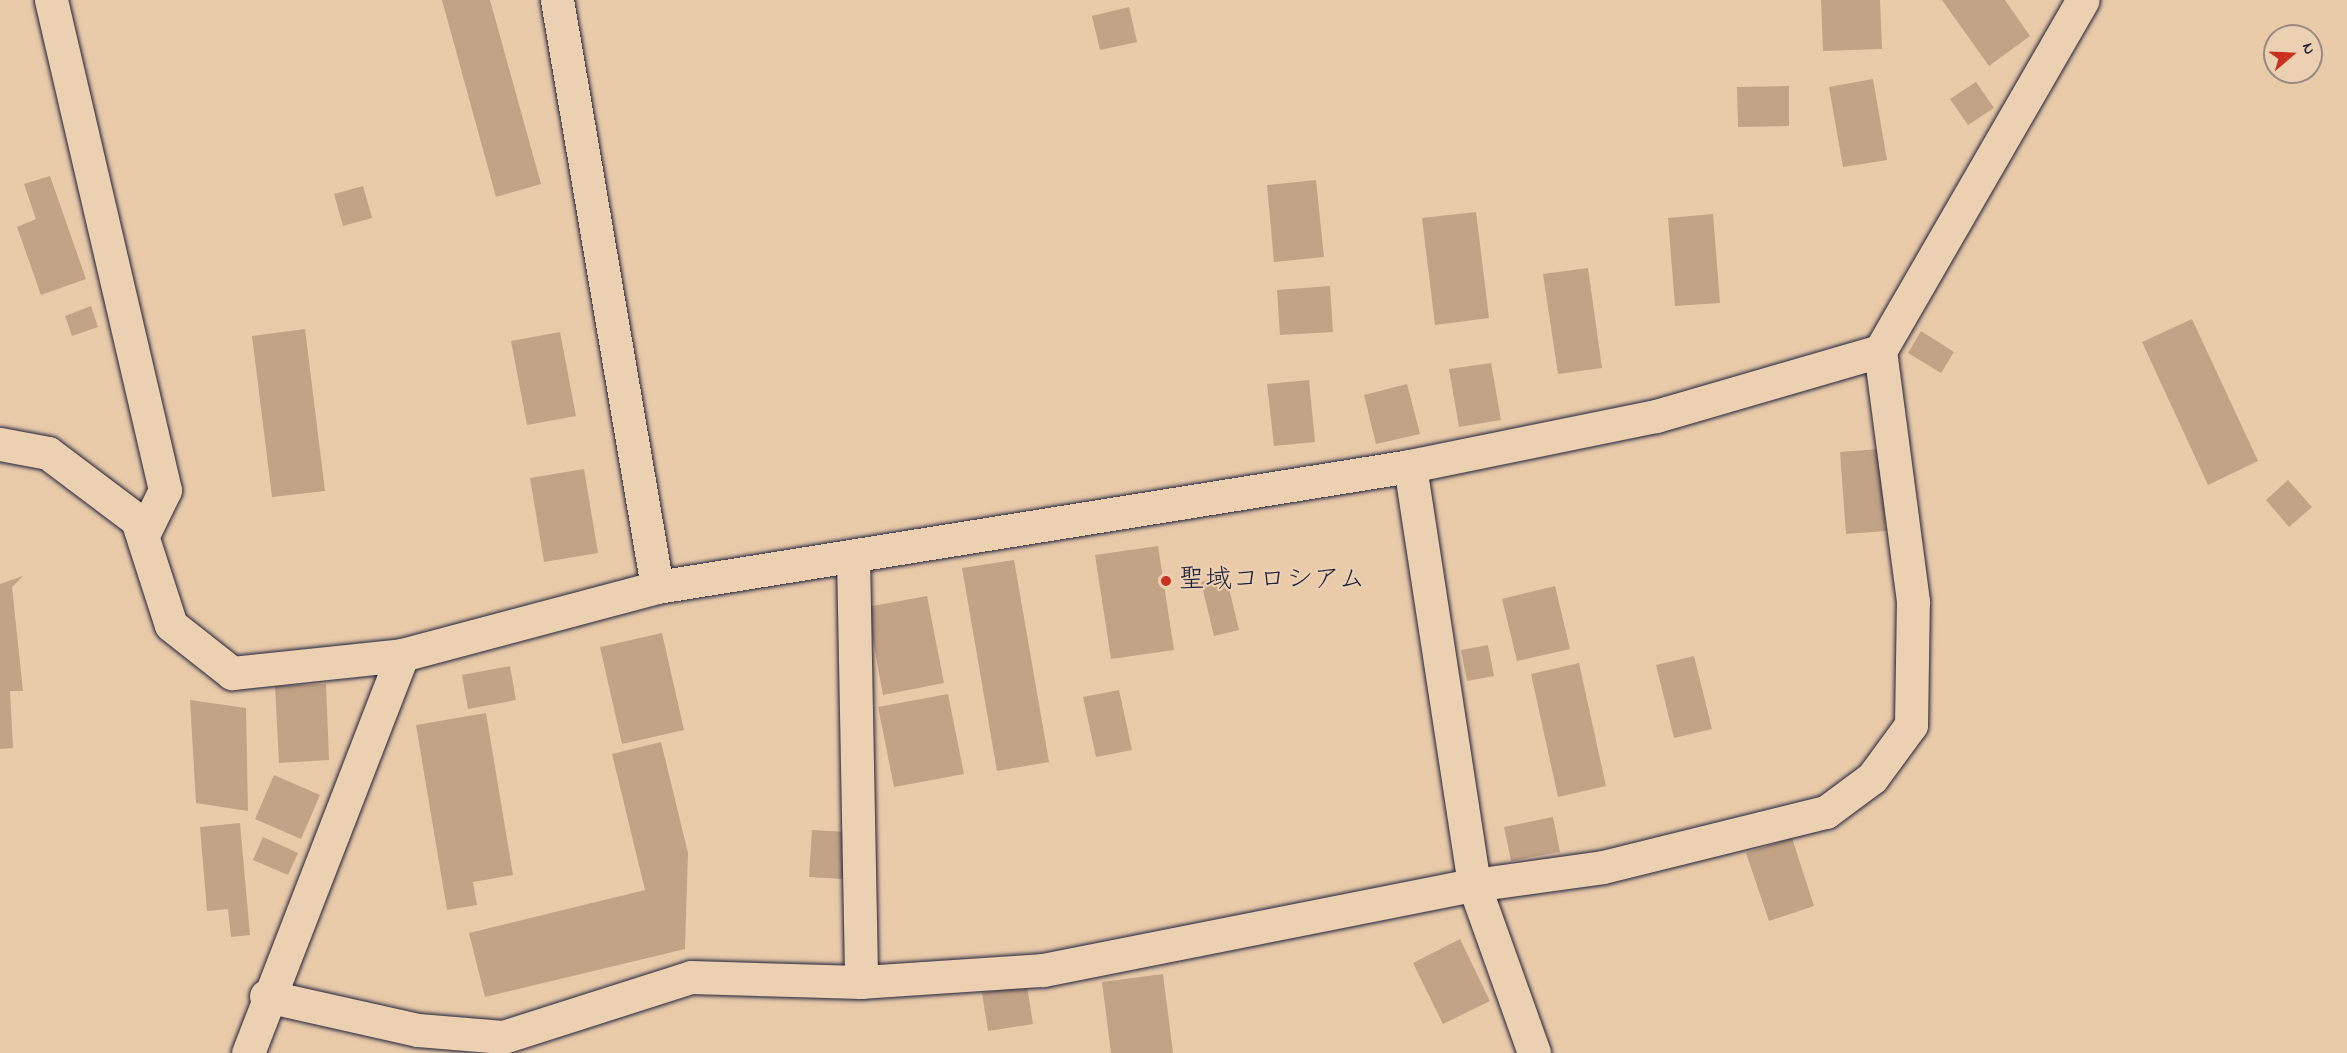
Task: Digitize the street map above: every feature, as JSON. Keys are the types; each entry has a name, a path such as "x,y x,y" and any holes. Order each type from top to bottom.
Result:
{"street":[{"path":"51,0 165,490 142,535"},
{"path":"557,0 657,587"},
{"path":"266,996 418,1030 503,1037 691,977 861,982 1044,970 1474,885 1604,867 1755,834 1826,812 1872,778 1911,725 1912,601 1880,351 2083,0"},
{"path":"0,444 48,453 137,520 171,625 232,673 402,655 657,587 1410,466 1656,416 1880,351"},
{"path":"1410,466 1474,885 1534,1053"},
{"path":"853,556 861,982"},
{"path":"248,1053 266,996 402,655"}],"building":[{"path":"442,0 490,0 541,184 496,197"},
{"path":"1821,0 1880,0 1882,49 1823,51"},
{"path":"1942,0 2005,0 2030,36 1989,66"},
{"path":"1129,7 1137,42 1100,50 1092,16"},
{"path":"1873,79 1887,160 1843,167 1829,87"},
{"path":"1976,82 1994,108 1968,125 1950,99"},
{"path":"1789,86 1789,126 1738,127 1737,87"},
{"path":"50,176 86,279 41,295 17,227 36,219 24,184"},
{"path":"1316,180 1324,257 1274,262 1267,185"},
{"path":"363,186 372,218 343,226 334,194"},
{"path":"1476,212 1489,318 1435,325 1422,218"},
{"path":"1713,214 1720,303 1675,306 1668,218"},
{"path":"1588,268 1602,368 1558,374 1543,274"},
{"path":"1330,286 1333,332 1280,335 1277,290"},
{"path":"91,306 98,327 72,336 65,316"},
{"path":"2192,319 2258,461 2208,485 2142,342"},
{"path":"305,329 325,491 272,497 252,336"},
{"path":"1921,331 1954,352 1941,373 1908,353"},
{"path":"560,332 576,416 527,425 511,341"},
{"path":"1491,363 1501,420 1459,427 1449,369"},
{"path":"1309,380 1315,442 1274,446 1267,384"},
{"path":"1407,384 1420,434 1376,444 1364,395"},
{"path":"1879,449 1886,531 1846,534 1840,452"},
{"path":"584,469 598,553 544,562 530,478"},
{"path":"2288,480 2312,507 2289,527 2266,500"},
{"path":"1158,546 1174,650 1111,659 1095,555"},
{"path":"1014,560 1049,762 997,771 962,568"},
{"path":"23,576 12,587 23,691 10,691 13,748 0,749 0,584"},
{"path":"1226,576 1239,630 1214,636 1201,582"},
{"path":"1555,586 1570,649 1517,661 1502,599"},
{"path":"927,596 944,683 883,695 867,607"},
{"path":"662,633 684,730 622,744 600,647"},
{"path":"1488,645 1494,676 1467,681 1461,650"},
{"path":"1694,656 1712,729 1674,738 1656,665"},
{"path":"1579,663 1606,786 1558,797 1531,674"},
{"path":"510,666 516,700 468,709 462,675"},
{"path":"326,684 329,760 279,763 275,686"},
{"path":"1119,690 1132,750 1096,757 1083,697"},
{"path":"948,694 964,774 894,787 878,707"},
{"path":"190,700 246,708 248,811 196,803"},
{"path":"486,713 513,875 473,882 477,905 447,910 416,725"},
{"path":"661,742 688,853 685,949 485,997 469,933 645,890 612,754"},
{"path":"274,775 320,795 301,839 255,819"},
{"path":"1553,817 1560,852 1511,861 1504,827"},
{"path":"240,823 250,935 231,937 228,909 207,911 200,827"},
{"path":"812,830 847,832 844,879 809,877"},
{"path":"263,837 298,853 288,875 253,860"},
{"path":"1792,838 1814,906 1769,921 1746,853"},
{"path":"1460,939 1490,1001 1443,1024 1413,963"},
{"path":"1163,974 1173,1053 1111,1053 1102,982"},
{"path":"1027,986 1033,1024 988,1031 982,993"}],"place":[{"name":"聖域コロシアム","path":"1166,581"}]}
